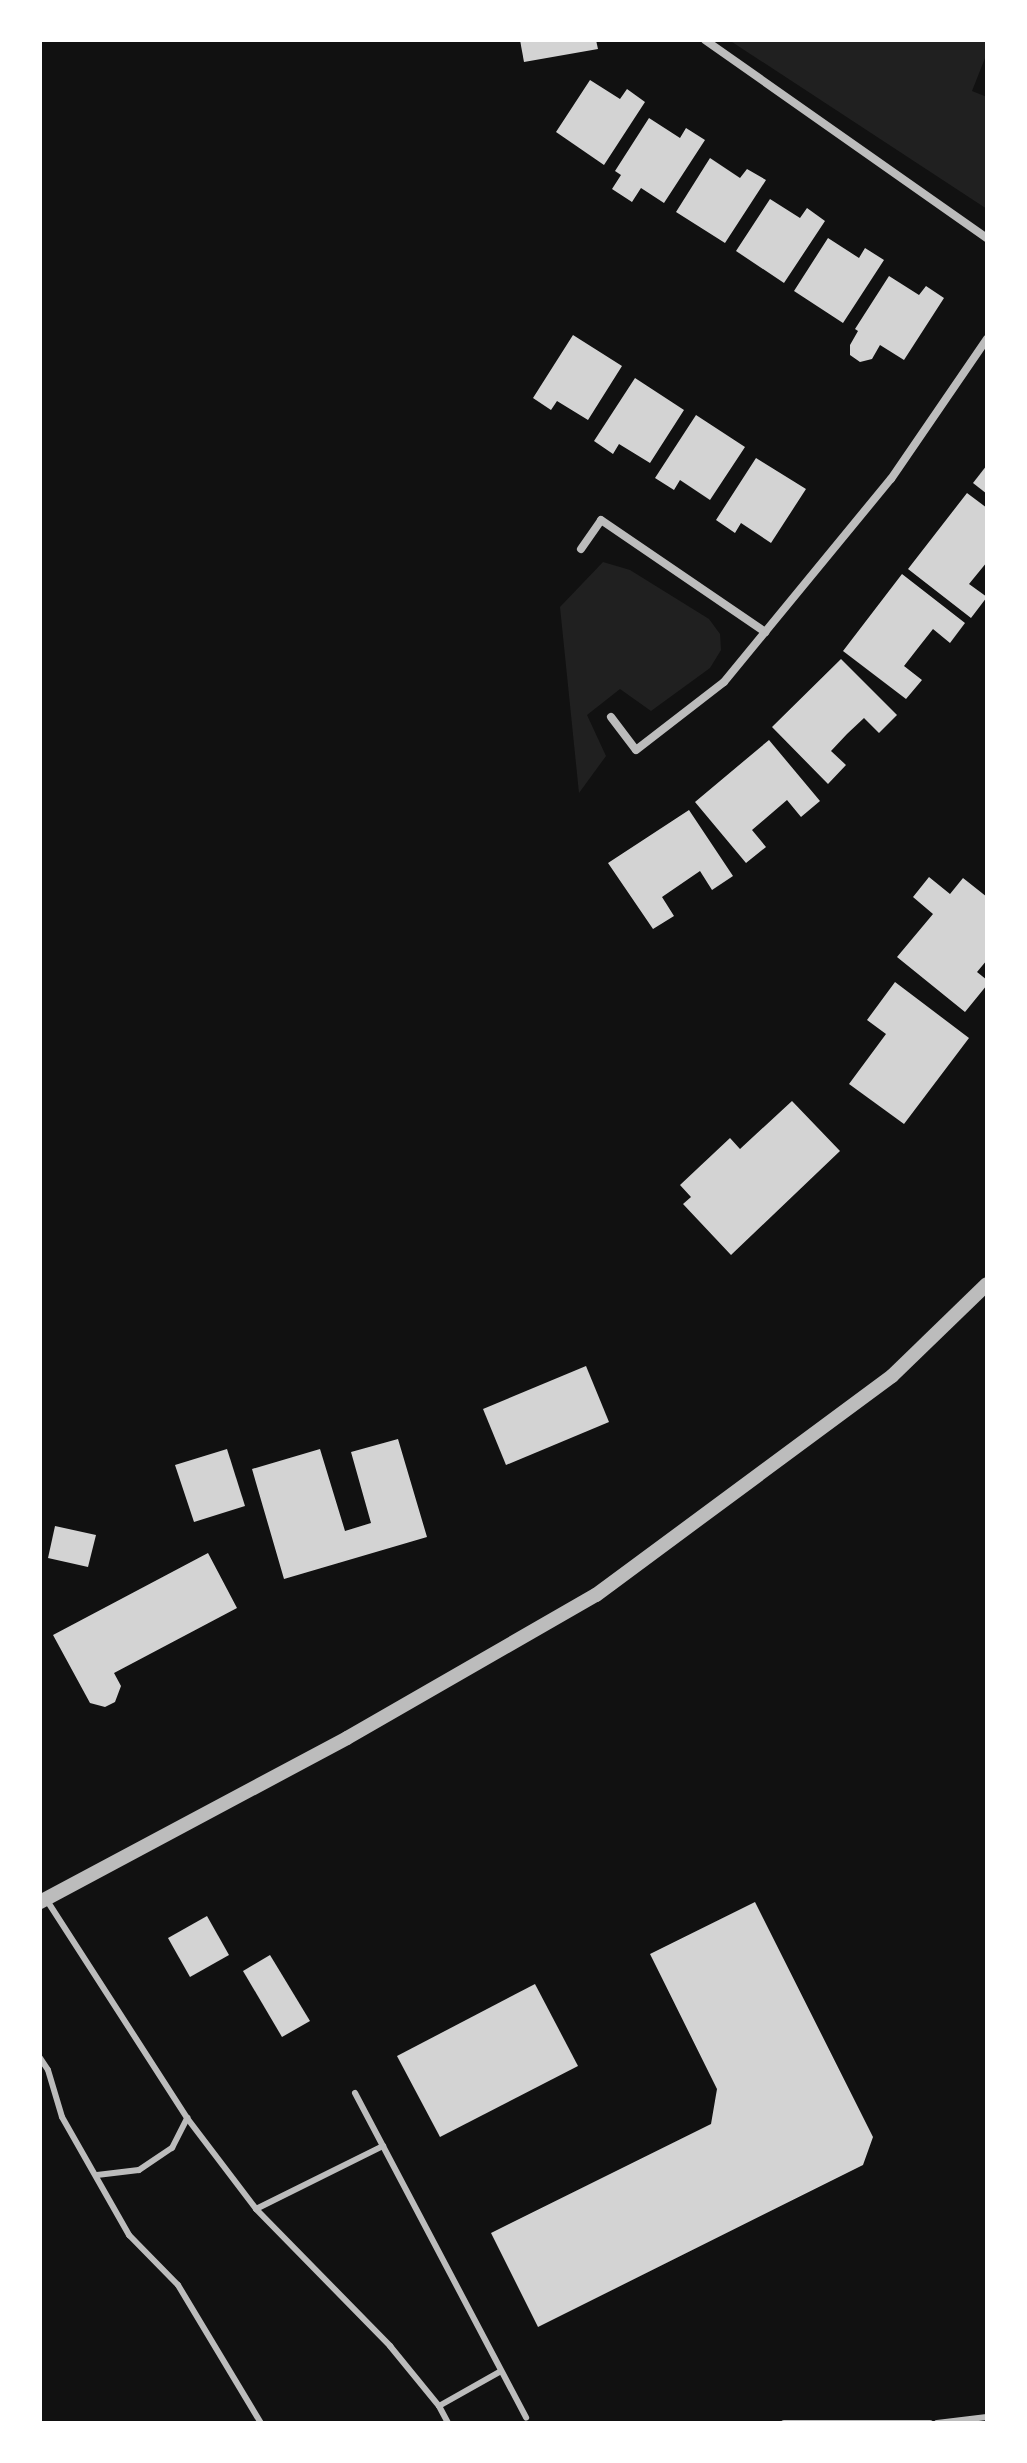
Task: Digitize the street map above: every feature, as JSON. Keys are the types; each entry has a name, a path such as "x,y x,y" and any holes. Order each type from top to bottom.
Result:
{"street":[{"path":"705,40 987,238"},
{"path":"611,717 636,750 724,682 891,479 987,339"},
{"path":"581,549 601,520 765,632"},
{"path":"43,1901 347,1738 596,1595 892,1376 987,1284"}],"lane":[{"path":"43,1901 187,2118 256,2209 390,2346 439,2406 448,2423"},
{"path":"40,2058 48,2070 62,2117 129,2235 178,2285 261,2423"},
{"path":"355,2093 526,2418"},
{"path":"97,2175 139,2170 172,2148 187,2118"},
{"path":"256,2209 383,2146"},
{"path":"439,2406 501,2371"},
{"path":"937,2423 987,2417"},
{"path":"784,2423 930,2423"}],"shaded area":[{"path":"729,40 987,40 987,53 972,91 987,97 987,209"},
{"path":"603,562 630,570 709,619 720,634 721,650 710,668 651,711 620,689 587,715 606,756 579,793 560,607"}],"building":[{"path":"520,40 596,40 598,49 524,62"},
{"path":"590,80 620,99 627,89 645,102 604,165 556,132"},
{"path":"649,118 680,138 686,128 705,140 664,203 641,188 632,202 612,189 621,175 615,171"},
{"path":"710,158 740,178 747,169 766,180 725,243 676,212"},
{"path":"770,199 800,218 807,208 825,221 784,283 736,251"},
{"path":"828,238 859,258 865,248 884,260 843,323 794,291"},
{"path":"889,276 919,295 926,286 944,298 904,360 880,345 872,359 860,362 850,355 850,345 858,331 855,329"},
{"path":"573,335 622,366 588,420 557,401 551,410 533,398"},
{"path":"635,378 684,410 650,463 619,444 613,454 594,441"},
{"path":"696,415 745,447 710,500 680,480 674,490 655,478"},
{"path":"756,458 806,489 771,543 741,523 735,533 716,520"},
{"path":"987,465 987,494 973,483"},
{"path":"967,493 987,508 987,562 969,584 987,597 971,618 908,569"},
{"path":"902,574 965,623 950,643 933,629 904,666 922,680 906,699 843,651"},
{"path":"841,659 897,715 879,733 864,718 847,734 831,751 846,765 828,784 772,727"},
{"path":"769,740 820,801 801,817 787,800 752,830 766,847 746,863 695,802"},
{"path":"689,810 733,876 712,890 700,871 662,897 674,916 653,929 608,863"},
{"path":"929,877 950,894 963,878 987,897 987,960 977,972 987,980 987,985 965,1012 897,957 933,914 913,897"},
{"path":"895,982 969,1038 904,1124 849,1084 886,1034 867,1020"},
{"path":"792,1101 840,1151 731,1255 683,1204 691,1197 680,1185 730,1138 740,1149"},
{"path":"586,1366 609,1422 506,1465 483,1409"},
{"path":"398,1439 427,1537 284,1579 252,1469 320,1449 345,1531 371,1523 351,1452"},
{"path":"227,1449 245,1506 194,1522 175,1465"},
{"path":"55,1526 96,1535 88,1567 48,1558"},
{"path":"208,1553 237,1608 114,1673 121,1686 115,1702 105,1707 90,1703 53,1635"},
{"path":"755,1902 873,2137 863,2165 538,2327 491,2233 711,2124 717,2089 650,1954"},
{"path":"207,1916 229,1955 190,1977 168,1938"},
{"path":"270,1955 310,2021 282,2037 243,1971"},
{"path":"535,1984 578,2066 440,2137 397,2056"}]}
